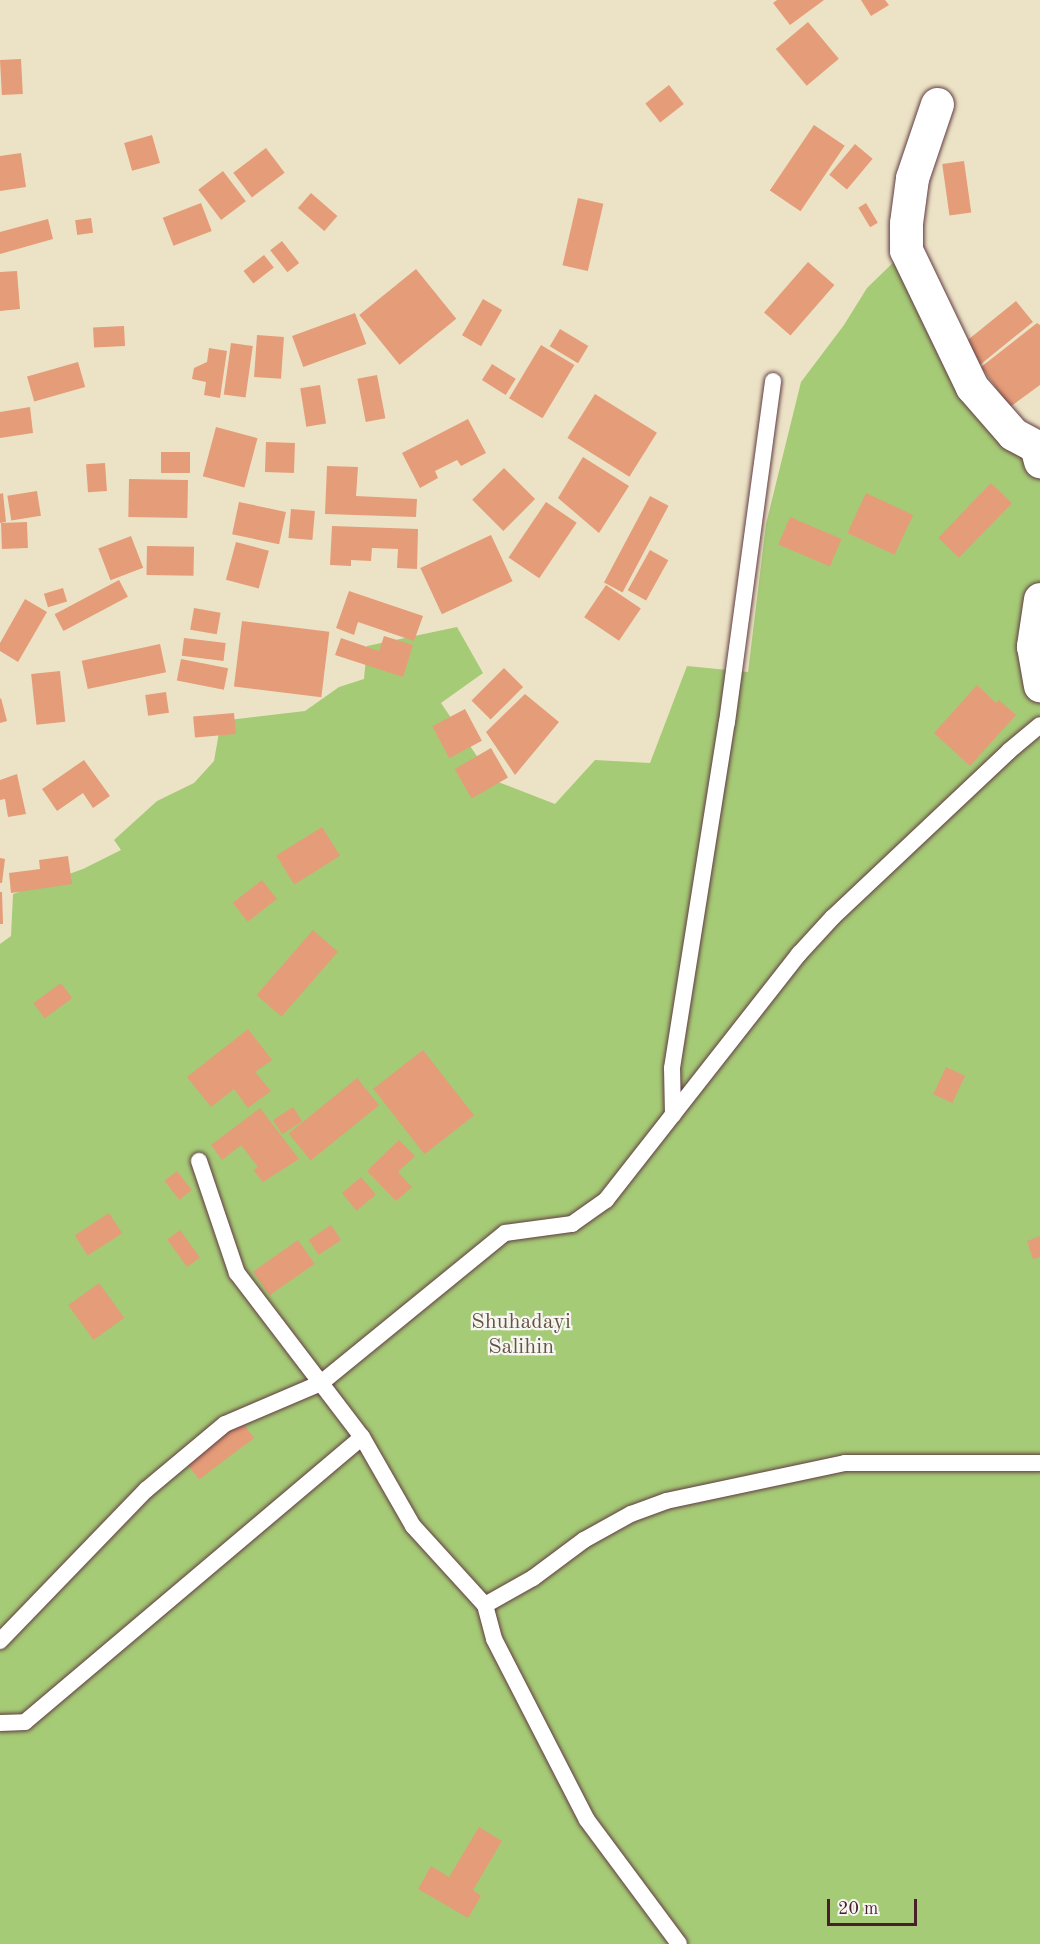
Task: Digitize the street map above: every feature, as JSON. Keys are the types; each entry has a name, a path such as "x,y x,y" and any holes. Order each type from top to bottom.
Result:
{"street":[{"path":"937,104 912,178 906,223 906,250 972,387 1013,434 1036,446 1040,461"},
{"path":"1040,599 1033,646 1040,685"}],"lane":[{"path":"672,1114 672,1068 727,722 773,381"},
{"path":"0,1641 146,1490 225,1424 321,1383 505,1233 573,1224 606,1200 799,954 832,918 1009,751 1040,725"},
{"path":"200,1161 237,1274 362,1437 413,1526 485,1605 494,1639 587,1820 679,1944"},
{"path":"0,1723 25,1722 362,1437"},
{"path":"485,1605 532,1578 584,1540 631,1514 666,1501 845,1463 1040,1463"}],"green space":[{"name":"Shuhadayi Salihin","path":"906,250 916,275 1040,461 1040,1944 0,1944 0,944 11,936 13,894 83,869 121,850 114,840 157,801 194,783 214,761 221,721 305,711 339,687 364,679 367,646 457,627 483,673 441,703 493,780 555,804 595,760 650,763 687,666 748,672 766,524 801,382 844,325 867,288"}],"building":[{"path":"777,0 824,0 790,25 773,3"},
{"path":"861,0 885,0 889,5 871,16"},
{"path":"808,22 839,59 807,86 776,49"},
{"path":"21,59 23,94 2,95 0,60"},
{"path":"669,85 684,104 660,122 645,103"},
{"path":"814,125 845,146 800,211 770,190"},
{"path":"152,135 160,163 132,171 124,143"},
{"path":"855,144 873,159 847,189 829,175"},
{"path":"266,148 285,173 252,197 233,173"},
{"path":"21,153 26,187 0,191 0,156"},
{"path":"964,161 971,212 949,216 942,164"},
{"path":"223,171 246,201 221,220 198,190"},
{"path":"311,193 337,216 324,231 298,208"},
{"path":"578,198 603,204 588,271 562,265"},
{"path":"201,203 212,231 173,246 163,218"},
{"path":"866,203 878,223 870,227 858,208"},
{"path":"91,218 93,233 77,235 75,220"},
{"path":"48,219 53,239 0,254 0,232"},
{"path":"282,241 299,263 287,272 270,250"},
{"path":"264,255 274,268 253,284 244,271"},
{"path":"808,262 834,285 790,336 764,313"},
{"path":"416,269 456,319 400,365 359,315"},
{"path":"17,271 20,309 0,311 0,272"},
{"path":"483,299 502,310 481,346 462,335"},
{"path":"1016,301 1033,322 977,367 960,346"},
{"path":"355,313 366,344 303,367 292,336"},
{"path":"1037,323 1040,325 1040,385 1010,407 981,367"},
{"path":"124,326 125,346 94,348 93,328"},
{"path":"560,329 588,346 578,363 550,346"},
{"path":"257,335 284,337 281,379 254,377"},
{"path":"231,343 253,346 246,398 224,394"},
{"path":"541,345 574,365 542,418 509,398"},
{"path":"209,348 227,351 220,398 204,395 206,382 192,379 194,368 207,362"},
{"path":"78,362 85,387 34,402 27,377"},
{"path":"492,364 516,379 506,395 482,380"},
{"path":"377,375 385,418 366,422 357,379"},
{"path":"320,385 326,424 306,427 300,388"},
{"path":"595,394 657,433 629,477 567,438"},
{"path":"30,407 33,433 0,438 0,412"},
{"path":"468,419 486,453 461,466 457,460 435,471 438,478 420,488 402,453"},
{"path":"216,427 258,438 244,487 203,476"},
{"path":"266,442 295,443 294,473 265,472"},
{"path":"161,452 190,452 190,473 161,473"},
{"path":"583,457 629,486 599,533 558,498"},
{"path":"105,463 107,491 88,492 86,464"},
{"path":"327,466 358,467 356,496 417,499 416,517 325,514"},
{"path":"504,468 535,499 503,531 472,500"},
{"path":"129,479 188,480 187,518 128,517"},
{"path":"991,483 1012,503 959,558 938,538"},
{"path":"37,491 41,516 11,520 7,496"},
{"path":"3,493 6,522 0,523 0,494"},
{"path":"866,493 913,515 895,555 847,533"},
{"path":"650,496 669,506 623,592 604,583"},
{"path":"239,502 286,512 279,544 232,534"},
{"path":"546,502 577,523 539,578 509,558"},
{"path":"291,509 315,511 312,540 288,538"},
{"path":"790,517 842,539 830,566 778,545"},
{"path":"27,522 28,548 2,549 1,523"},
{"path":"332,526 418,529 417,569 397,568 398,549 372,548 371,561 351,560 351,566 330,565"},
{"path":"491,535 513,581 442,614 420,568"},
{"path":"131,536 143,568 111,580 98,549"},
{"path":"236,542 269,551 259,588 226,580"},
{"path":"147,546 194,547 193,576 146,575"},
{"path":"650,550 668,560 646,600 628,590"},
{"path":"119,580 128,597 63,631 55,614"},
{"path":"606,585 641,608 619,641 584,617"},
{"path":"63,588 67,601 48,607 44,594"},
{"path":"349,591 423,616 414,641 358,622 354,635 336,628"},
{"path":"25,599 47,612 18,662 0,651 0,643"},
{"path":"194,608 221,613 217,634 190,630"},
{"path":"242,621 329,632 321,697 234,687"},
{"path":"384,636 413,645 403,677 335,655 341,638 379,651"},
{"path":"184,638 226,643 223,661 182,656"},
{"path":"160,644 166,672 88,689 82,661"},
{"path":"181,659 228,668 224,690 177,681"},
{"path":"504,668 523,687 491,720 471,701"},
{"path":"60,671 65,722 36,725 31,674"},
{"path":"977,685 996,703 999,700 1016,715 970,766 934,733"},
{"path":"166,692 169,713 148,716 145,695"},
{"path":"525,694 559,722 515,775 486,732"},
{"path":"0,699 7,721 0,723"},
{"path":"465,709 482,741 449,758 432,726"},
{"path":"234,713 236,734 195,737 193,717"},
{"path":"491,748 508,777 472,798 455,769"},
{"path":"84,760 110,796 93,808 83,793 57,811 42,789"},
{"path":"17,774 26,814 8,817 5,799 0,800 0,780"},
{"path":"322,827 340,856 294,884 276,856"},
{"path":"68,856 72,884 11,893 9,873 40,869 39,860"},
{"path":"0,858 5,859 2,883 0,883"},
{"path":"262,880 277,899 248,922 233,903"},
{"path":"0,892 2,892 3,924 0,924"},
{"path":"313,930 338,952 281,1017 257,995"},
{"path":"61,983 72,998 45,1018 33,1003"},
{"path":"248,1029 272,1060 255,1072 271,1091 248,1108 234,1089 211,1107 187,1077"},
{"path":"423,1050 474,1115 424,1154 373,1089"},
{"path":"946,1067 965,1076 952,1103 933,1094"},
{"path":"357,1078 379,1105 311,1161 289,1133"},
{"path":"293,1107 302,1121 282,1134 273,1120"},
{"path":"260,1108 299,1159 263,1182 253,1170 258,1167 241,1145 222,1160 211,1145"},
{"path":"399,1140 415,1156 398,1172 412,1187 396,1201 367,1171"},
{"path":"177,1171 192,1190 179,1200 164,1181"},
{"path":"361,1177 376,1195 357,1211 342,1193"},
{"path":"109,1213 122,1233 88,1255 75,1235"},
{"path":"331,1225 341,1240 319,1255 309,1240"},
{"path":"180,1230 200,1258 187,1267 167,1239"},
{"path":"1040,1236 1040,1257 1033,1259 1027,1241"},
{"path":"298,1240 315,1264 270,1295 253,1272"},
{"path":"99,1283 124,1318 94,1340 68,1305"},
{"path":"242,1422 254,1438 199,1479 187,1464"},
{"path":"479,1827 502,1841 473,1890 481,1896 468,1918 418,1889 431,1866 449,1877"}]}
